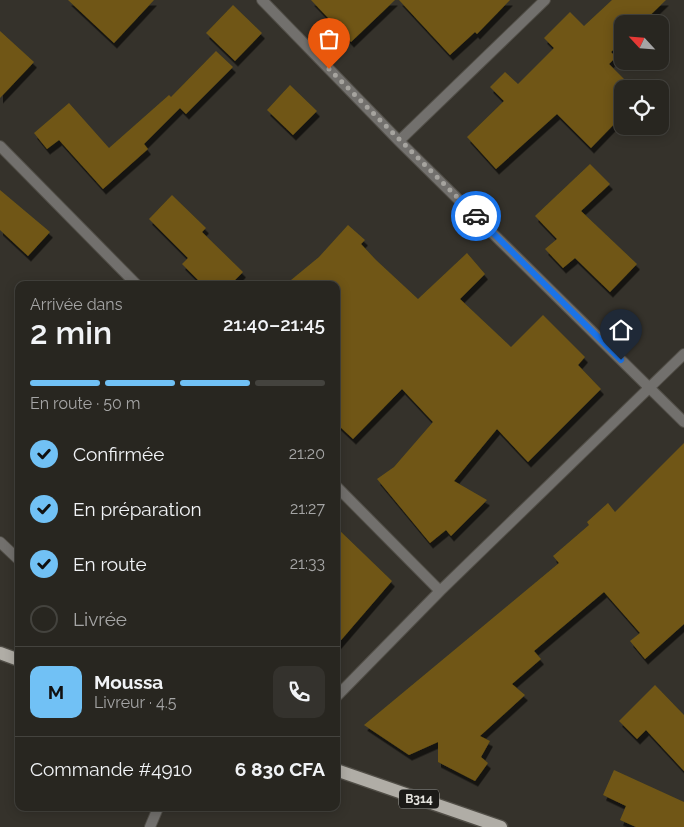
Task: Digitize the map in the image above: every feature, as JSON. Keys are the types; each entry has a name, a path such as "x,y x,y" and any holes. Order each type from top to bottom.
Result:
{"main road":[{"path":"0,653 15,659"},
{"name":"B314","path":"340,771 501,827"}],"street":[{"path":"262,0 399,141 684,422"},
{"path":"399,141 545,0"},
{"path":"0,146 133,281"},
{"path":"340,693 440,591 684,354"},
{"path":"340,490 440,591"},
{"path":"0,542 15,556"},
{"path":"150,827 157,811"}],"building":[{"path":"68,0 154,0 114,43"},
{"path":"311,0 395,0 351,42"},
{"path":"399,0 510,0 477,34 475,32 450,55"},
{"path":"612,0 666,0 650,15 614,15 614,49 611,52 614,55 614,59 609,64 625,80 614,80 614,124 591,148 557,114 496,169 467,137 504,101 490,87 505,72 518,84 554,48 544,38 570,12 584,26"},
{"path":"233,5 262,33 235,61 206,33"},
{"path":"0,31 34,62 0,98"},
{"path":"216,51 233,67 186,114 180,108 144,144 148,149 103,189 59,140 47,149 34,133 69,103 109,148 169,95 171,97"},
{"path":"290,85 317,111 293,135 267,110"},
{"path":"590,164 610,184 581,211 637,264 610,292 575,258 563,268 545,249 557,239 535,216"},
{"path":"0,190 50,232 28,256 0,230"},
{"path":"172,195 206,228 202,232 243,272 234,281 199,281 182,264 188,258 149,219"},
{"path":"348,225 365,240 361,244 376,260 418,299 467,253 485,274 460,299 511,347 543,315 585,357 578,365 601,389 528,462 497,429 454,481 487,500 451,536 446,530 430,543 377,479 394,467 433,422 402,389 353,439 340,427 340,281 290,281 319,257"},
{"path":"684,443 684,624 645,659 630,641 640,633 604,592 534,651 541,659 512,684 525,695 480,736 490,741 481,757 488,763 475,781 438,762 438,742 409,755 364,725 559,563 553,556 589,525 587,522 608,503 615,512"},
{"path":"340,531 392,581 340,641"},
{"path":"655,685 684,715 684,771 646,730 637,739 619,721"},
{"path":"614,770 684,802 684,827 636,827 620,820 626,806 603,795"}],"way so far":[{"path":"329,69 476,216"}],"route":[{"path":"476,216 621,360"}]}
